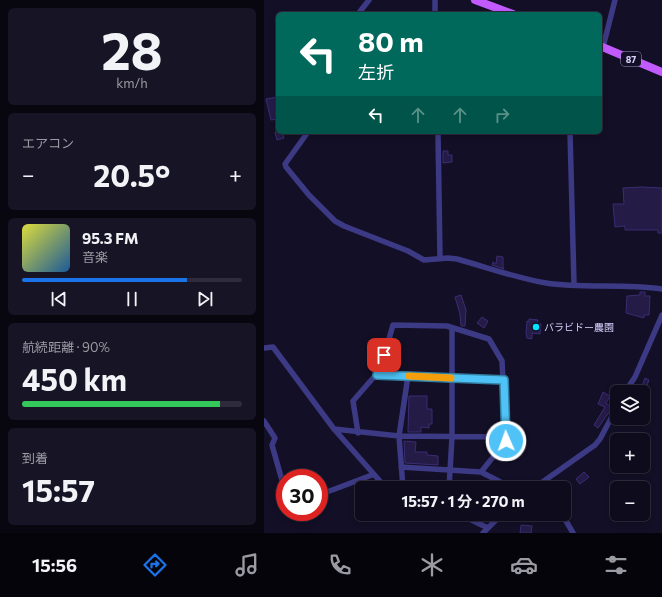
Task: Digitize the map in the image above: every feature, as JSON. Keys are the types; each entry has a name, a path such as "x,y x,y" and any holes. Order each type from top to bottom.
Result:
{"main road":[{"path":"475,0 507,12"},
{"name":"87","path":"602,46 662,72"}],"street":[{"path":"360,12 369,0"},
{"path":"435,0 435,12"},
{"path":"602,43 615,0"},
{"path":"307,134 285,164 286,167 335,221 354,230 408,251 424,260 440,258 457,259 545,282 617,285 662,289"},
{"path":"438,134 440,258"},
{"path":"570,134 574,284"},
{"path":"630,385 635,377 662,315"},
{"path":"358,433 353,400 377,375 393,325 447,326 489,338 502,361 506,441 481,472"},
{"path":"449,481 452,436 452,328"},
{"path":"264,348 273,347 334,429 378,481"},
{"path":"377,375 504,380"},
{"path":"402,481 399,436 408,376"},
{"path":"544,481 594,445 600,439 610,420"},
{"path":"264,421 275,438 272,445 279,469"},
{"path":"334,429 358,433 399,436 506,437"},
{"path":"401,467 481,472 498,481"},
{"path":"328,492 372,475"},
{"path":"474,521 488,528"},
{"path":"483,533 495,521"},
{"path":"566,521 573,533"}],"building":[{"path":"276,97 276,119 271,120 266,99"},
{"path":"275,132 276,134 283,134 284,138 277,140"},
{"path":"443,151 448,151 448,155 452,155 452,162 443,163"},
{"path":"623,188 662,188 662,233 658,233 658,230 625,230 625,226 615,227 613,204 624,204"},
{"path":"497,256 503,257 504,269 492,265 493,262 496,264"},
{"path":"640,292 645,292 645,296 650,296 649,315 644,315 644,318 626,313 627,296 640,295"},
{"path":"461,295 466,310 465,326 461,326 460,314 455,297"},
{"path":"482,317 488,321 484,328 477,323"},
{"path":"529,319 538,320 537,324 541,324 540,334 532,333 532,339 527,338 526,333 527,321 529,322"},
{"path":"645,378 649,380 647,385 642,385"},
{"path":"603,392 610,396 606,403 610,406 610,411 598,428 594,425 605,407 598,404"},
{"path":"409,396 427,396 427,409 432,409 432,424 429,424 429,428 421,427 421,432 408,432"},
{"path":"404,441 416,442 415,452 427,452 427,455 438,456 438,465 405,463"},
{"path":"584,472 589,477 580,484 576,479"},
{"path":"521,525 532,526 531,533 520,533"}],"slow traffic":[{"path":"409,376 451,378"}],"place":[{"name":"バラビドー農園","path":"536,327"}],"route":[{"path":"384,355 377,375 504,380 506,441"}]}
